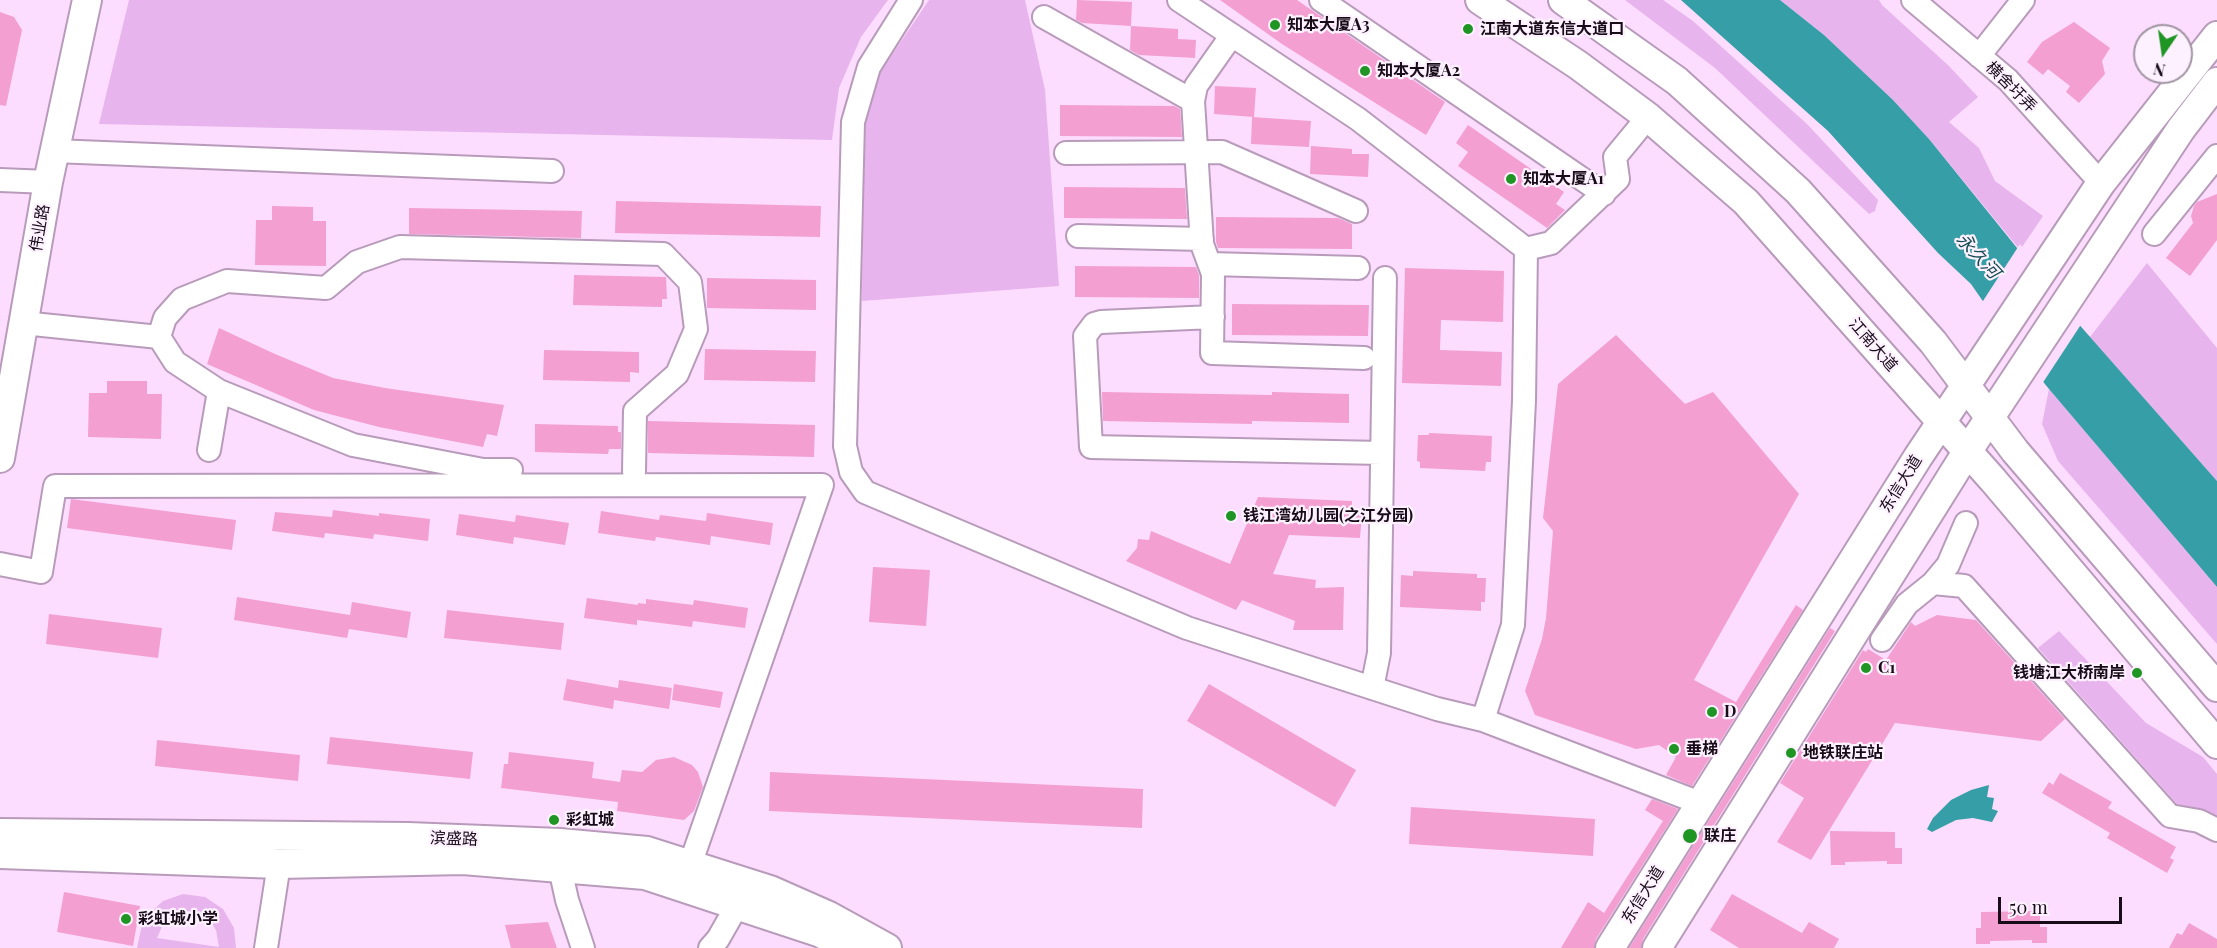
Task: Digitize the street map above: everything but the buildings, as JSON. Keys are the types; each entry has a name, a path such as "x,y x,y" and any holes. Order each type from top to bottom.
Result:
{"main road":[{"name":"伟业路","path":"0,458 48,182 87,0"},
{"name":"江南大道","path":"1480,0 1578,65 1648,117 1746,202 1941,422 2217,744"},
{"path":"1563,0 1677,81 1798,191 1934,342 2015,451 2217,687"},
{"name":"东信大道","path":"1610,948 1941,422 2101,183 2217,36"},
{"path":"1657,948 1967,452 2181,129 2217,82"},
{"name":"滨盛路","path":"0,833 385,837 560,843 646,851 780,894 829,916 887,948"},
{"name":"滨盛路","path":"0,854 279,864 463,860 645,875 821,933 846,948"}],"street":[{"path":"911,0 869,67 853,122 844,446 851,472 865,492 1187,628 1437,709 1483,720 1700,803"},
{"path":"1179,0 1358,118 1526,249"},
{"path":"1321,0 1604,194"},
{"name":"横舍圩弄","path":"1913,0 2008,80 2101,183"},
{"path":"1979,56 2023,0"},
{"path":"1044,17 1193,101"},
{"path":"1232,35 1196,86 1193,101 1202,239 1214,274 1212,353 1364,358"},
{"path":"1526,249 1551,243 1618,179 1615,157 1648,117"},
{"path":"54,151 552,171"},
{"path":"1066,153 1222,152 1356,211"},
{"path":"2154,234 2217,156"},
{"path":"0,180 48,182"},
{"path":"1078,236 1202,239"},
{"path":"159,337 165,318 182,298 227,281 326,288 357,262 400,247 663,254 690,282 696,329 677,374 635,411 634,472"},
{"path":"1483,720 1513,626 1524,401 1526,249"},
{"path":"1210,264 1358,268"},
{"path":"1372,688 1379,653 1385,278"},
{"path":"1213,317 1094,324 1085,336 1091,447 1382,453"},
{"path":"23,323 159,337"},
{"path":"159,337 175,362 219,391 353,445 483,470 823,474"},
{"path":"209,450 219,391"},
{"path":"0,564 40,572 55,486 75,484 822,485 690,865"},
{"path":"1882,640 1907,604 1933,583 1948,565 1966,523"},
{"path":"1933,583 1965,586 2170,816 2199,821 2217,830"},
{"path":"266,948 279,864"},
{"path":"560,868 567,900 584,948"},
{"path":"710,948 718,939 738,904"}],"shaded area":[{"path":"129,0 888,0 861,37 839,88 832,140 99,124"},
{"path":"929,0 1025,0 1045,90 1059,286 862,301 863,144 866,111 879,74"},
{"path":"1625,0 1663,0 1693,21 1807,124 1878,200 1875,211 1869,214 1715,68"},
{"path":"1780,0 1879,0 1949,66 1978,97 1949,122 1979,148 1995,181 2043,216 2020,250 1929,139 1893,100 1824,35"},
{"path":"2147,263 2217,348 2217,481 2090,337"},
{"path":"2049,389 2217,587 2217,644 2058,461 2042,424"},
{"path":"2059,631 2146,723 2203,757 2217,774 2217,820 2185,813 2038,648"},
{"path":"183,894 205,897 223,909 234,928 236,948 137,948 142,925 147,916 163,901","holes":["188,911 205,916 216,930 219,947 157,938 164,922 179,913"]}],"water":[{"name":"永久河","path":"1681,0 1780,0 1824,35 1893,100 1929,139 2076,321 2217,481 2217,587 2014,346 1971,284 1938,253 1828,131"},
{"path":"1989,785 1987,797 1994,798 1992,809 1998,811 1992,822 1973,818 1956,820 1932,832 1927,829 1933,818 1951,800 1971,790"}],"pier":[{"path":"2020,244 2082,323 2042,384 2012,348 1981,304"}],"place":[{"name":"知本大厦A3","path":"1275,25"},
{"name":"江南大道东信大道口","path":"1468,29"},
{"name":"知本大厦A2","path":"1365,71"},
{"name":"知本大厦A1","path":"1511,179"},
{"name":"钱江湾幼儿园(之江分园)","path":"1231,516"},
{"name":"C1","path":"1866,668"},
{"name":"钱塘江大桥南岸","path":"2137,673"},
{"name":"D","path":"1712,712"},
{"name":"垂梯","path":"1674,749"},
{"name":"地铁联庄站","path":"1791,753"},
{"name":"彩虹城","path":"554,820"},
{"name":"联庄","path":"1690,836"},
{"name":"彩虹城小学","path":"126,919"}]}
